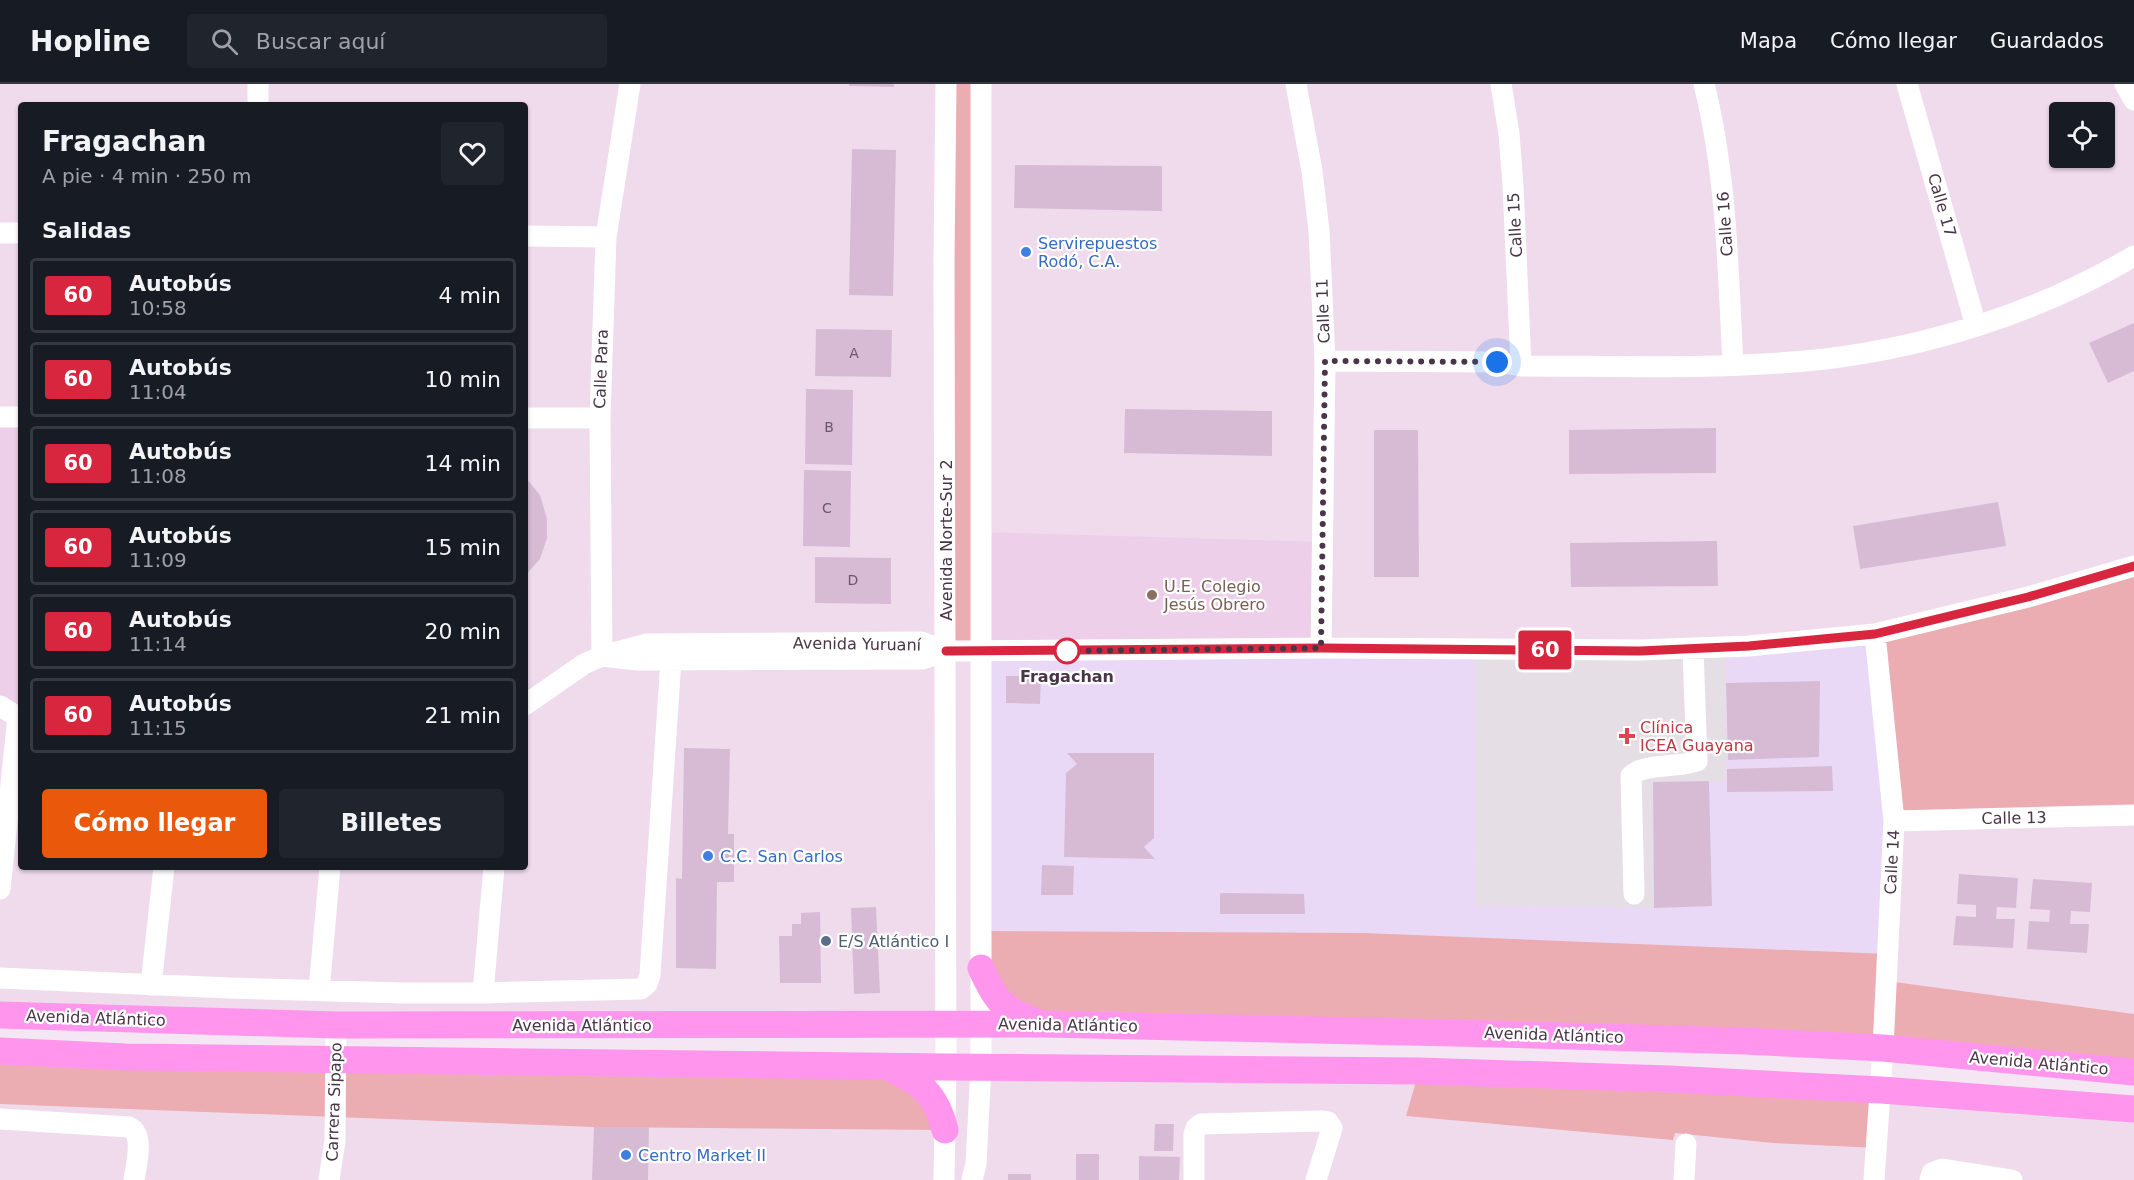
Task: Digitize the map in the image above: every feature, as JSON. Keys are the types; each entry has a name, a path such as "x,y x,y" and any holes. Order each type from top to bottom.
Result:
{"main road":[{"path":"981,968 990,989 1002,1004 1017,1015 1045,1024"},
{"name":"Avenida Atlántico","path":"0,1014 336,1025 1045,1024 1510,1034 1745,1041 1883,1048 2134,1072"},
{"path":"0,1051 126,1057 1431,1071 1669,1079 1881,1090 2134,1108"},
{"path":"885,1066 907,1076 933,1097 941,1111 945,1130"}],"street":[{"path":"258,84 258,102"},
{"name":"Calle Para","path":"602,656 600,418 606,237 630,84"},
{"name":"Avenida Norte-Sur 2","path":"944,1180 946,84"},
{"path":"972,1180 976,1164 981,1067 981,84"},
{"name":"Calle 11","path":"1296,84 1312,171 1319,231 1325,361 1321,648"},
{"name":"Calle 15","path":"1501,84 1509,134 1513,184 1521,366"},
{"name":"Calle 16","path":"1704,84 1719,157 1726,231 1733,365"},
{"name":"Calle 17","path":"1907,84 1976,326"},
{"path":"2125,84 2134,100"},
{"path":"0,233 18,233"},
{"path":"528,236 606,237"},
{"path":"1325,361 1497,362 1521,366 1733,365 1824,359 1882,350 1976,326 2062,294 2134,256"},
{"path":"0,417 18,417"},
{"path":"528,418 600,418"},
{"path":"946,651 1321,648 1693,650 1772,645 1875,634 2028,597 2134,566"},
{"name":"Calle 14","path":"1874,1180 1881,1090 1894,821 1875,634"},
{"name":"Avenida Yuruaní","path":"528,703 584,664 602,656 647,644 921,642 946,651"},
{"path":"1634,894 1631,776 1637,770 1686,765 1696,761 1693,650"},
{"name":"Avenida Yuruaní","path":"602,656 638,660 922,659 946,651"},
{"path":"5,979 319,991 483,993 641,989 647,984 651,963 671,660"},
{"path":"0,706 18,717"},
{"path":"0,889 18,735"},
{"name":"Calle 13","path":"1894,821 2134,815"},
{"path":"151,985 164,870"},
{"path":"319,991 330,870"},
{"path":"483,993 494,870"},
{"name":"Carrera Sipapo","path":"329,1180 335,1141 336,1025"},
{"path":"0,1119 135,1129 138,1143 134,1180"},
{"path":"1194,1180 1194,1134 1196,1128 1201,1124 1328,1122 1332,1128 1316,1180"},
{"path":"1684,1180 1686,1144"},
{"path":"1930,1180 1932,1173 1942,1169 2012,1180"}],"shaded area":[{"path":"0,84 2134,84 2134,1072 1883,1048 0,1015"},
{"path":"946,84 981,84 982,652 946,651"},
{"path":"0,417 18,417 18,717 0,706"},
{"name":"U.E. Colegio Jesús Obrero","path":"982,532 1323,542 1321,648 982,652"},
{"path":"2134,566 2134,815 1894,821 1875,634"},
{"path":"1875,634 1894,821 1888,954 1364,933 981,931 982,652 1321,648"},
{"path":"1725,648 1727,781 1653,782 1654,908 1475,905 1476,649"},
{"path":"981,931 1364,933 1888,954 1887,981 2134,1014 2134,1072 1883,1048 1045,1024 1002,1004"},
{"path":"0,1051 946,1067 2134,1109 2134,1180 0,1180"},
{"path":"0,1051 885,1067 945,1130 594,1127 0,1104"},
{"path":"1419,1071 1881,1090 1877,1148 1773,1143 1675,1133 1673,1140 1406,1116"}],"building":[{"path":"849,84 894,84 894,87 849,86"},
{"path":"852,149 896,150 893,296 849,295"},
{"path":"1015,165 1162,166 1162,211 1014,208"},
{"path":"2134,323 2134,371 2108,383 2089,343"},
{"path":"816,329 892,330 891,377 815,376"},
{"path":"806,389 853,390 852,465 805,464"},
{"path":"1125,409 1272,411 1272,456 1124,453"},
{"path":"1716,428 1716,473 1569,474 1569,430"},
{"path":"1374,430 1418,430 1419,577 1374,577"},
{"path":"804,470 851,471 850,547 803,546"},
{"path":"528,481 540,495 547,519 547,538 540,559 528,573"},
{"path":"1998,502 2006,546 1860,569 1853,526"},
{"path":"1717,541 1718,586 1571,587 1570,543"},
{"path":"815,557 891,558 891,604 815,603"},
{"path":"1006,676 1041,676 1040,704 1006,703"},
{"path":"1820,681 1819,757 1728,760 1726,683"},
{"name":"C.C. San Carlos","path":"684,748 730,749 728,834 734,834 734,882 717,882 716,969 676,968 676,878 682,879"},
{"path":"1067,753 1154,753 1154,838 1144,847 1155,859 1064,857 1066,773 1077,764"},
{"path":"1832,766 1833,791 1727,792 1727,769"},
{"path":"1709,781 1712,906 1654,908 1653,782"},
{"path":"1042,865 1074,866 1073,895 1041,895"},
{"path":"1959,874 2018,878 2016,908 1997,907 1996,919 2015,919 2013,948 1953,945 1956,916 1976,917 1976,905 1957,904"},
{"path":"2033,879 2092,883 2090,912 2071,911 2070,924 2089,924 2087,953 2027,949 2029,921 2049,922 2050,910 2030,909"},
{"path":"1220,893 1304,894 1305,914 1220,914"},
{"path":"876,907 880,993 854,994 851,908"},
{"path":"820,912 821,983 780,983 779,936 792,936 792,924 801,924 801,913"},
{"path":"1155,1124 1174,1124 1173,1151 1154,1151"},
{"path":"594,1127 649,1127 648,1180 592,1180"},
{"path":"1076,1154 1099,1154 1099,1180 1076,1180"},
{"path":"1139,1156 1180,1157 1179,1180 1139,1180"},
{"path":"1008,1174 1031,1174 1031,1180 1008,1180"}],"bus line":[{"name":"60","path":"946,651 1321,648 1640,651 1693,650 1806,642 1875,634 1961,615 2134,566"}],"place":[{"name":"Servirepuestos Rodó, C.A.","path":"1026,252"},
{"name":"U.E. Colegio Jesús Obrero","path":"1152,595"},
{"name":"Fragachan","path":"1067,651"},
{"name":"Clínica ICEA Guayana","path":"1627,736"},
{"name":"C.C. San Carlos","path":"708,856"},
{"name":"E/S Atlántico I","path":"826,941"},
{"name":"Centro Market II","path":"626,1155"}],"route":[{"path":"1067,651 1321,648 1325,361 1497,362"}]}
